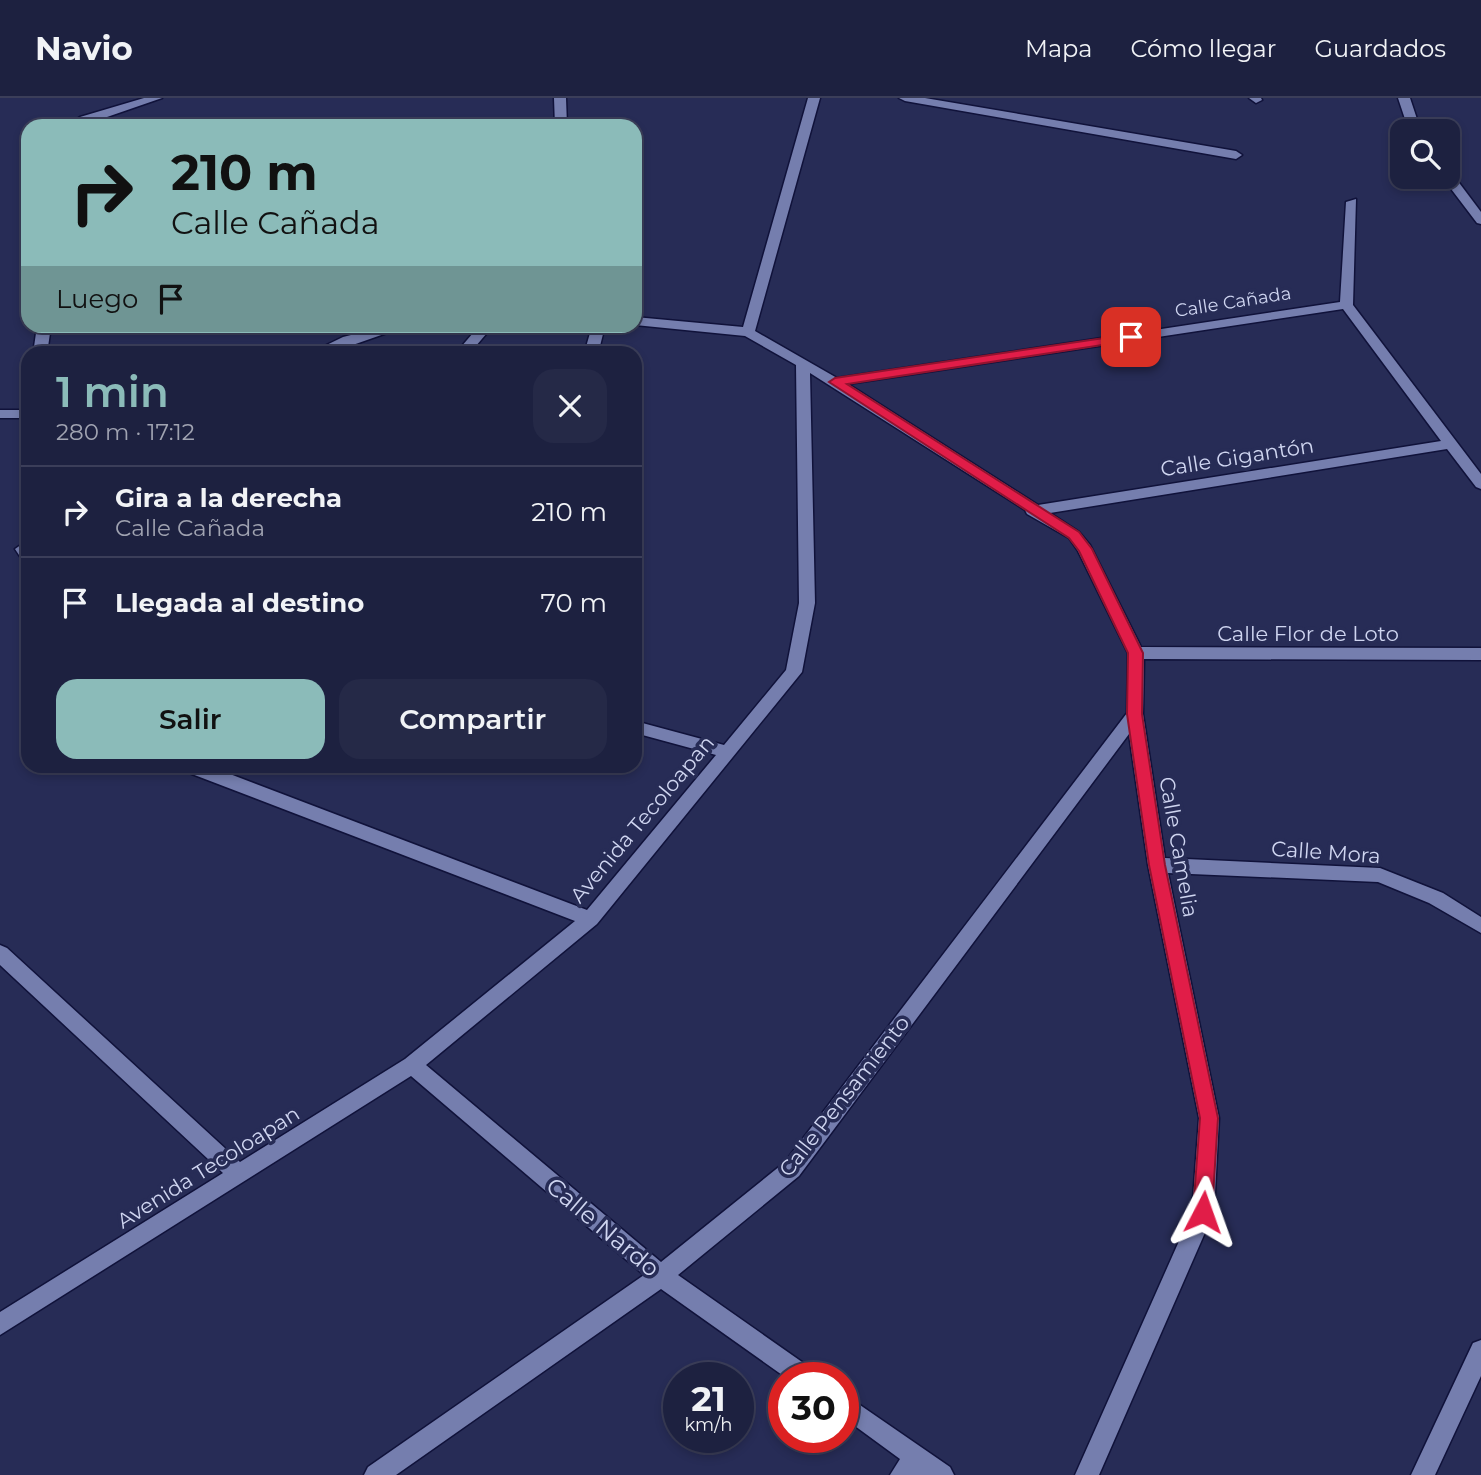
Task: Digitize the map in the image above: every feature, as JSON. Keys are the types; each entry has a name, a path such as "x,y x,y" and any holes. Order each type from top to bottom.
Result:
{"street":[{"path":"84,119 156,98"},
{"path":"560,98 561,119"},
{"path":"748,332 814,98"},
{"path":"905,98 1236,155"},
{"path":"1404,98 1411,119"},
{"path":"1458,189 1481,220"},
{"path":"1352,202 1346,304 1481,485"},
{"name":"Calle Cañada","path":"835,382 1346,304"},
{"path":"642,322 748,332 803,364"},
{"path":"333,346 374,333"},
{"name":"Calle Camelia","path":"803,364 835,382 1032,511 1074,535 1085,549 1136,653 1135,714 1157,865 1209,1118 1203,1212 1087,1475"},
{"name":"Avenida Tecoloapan","path":"0,1324 412,1065 590,919 794,672 807,603 803,364"},
{"path":"0,414 21,414"},
{"name":"Calle Gigantón","path":"1032,511 1449,444"},
{"name":"Calle Flor de Loto","path":"1136,653 1481,654"},
{"name":"Calle Pensamiento","path":"376,1475 661,1276 792,1169 1135,714"},
{"path":"642,729 728,752"},
{"path":"208,773 590,919"},
{"name":"Calle Mora","path":"1157,865 1380,875 1436,898 1481,926"},
{"path":"0,953 239,1174"},
{"name":"Calle Nardo","path":"412,1065 661,1276 783,1362"},
{"path":"1423,1475 1474,1388 1481,1351"},
{"path":"859,1419 910,1467 942,1475"}],"route":[{"path":"1131,337 835,382 1032,511 1074,535 1085,549 1136,653 1135,714 1157,865 1209,1118 1203,1212"}]}
